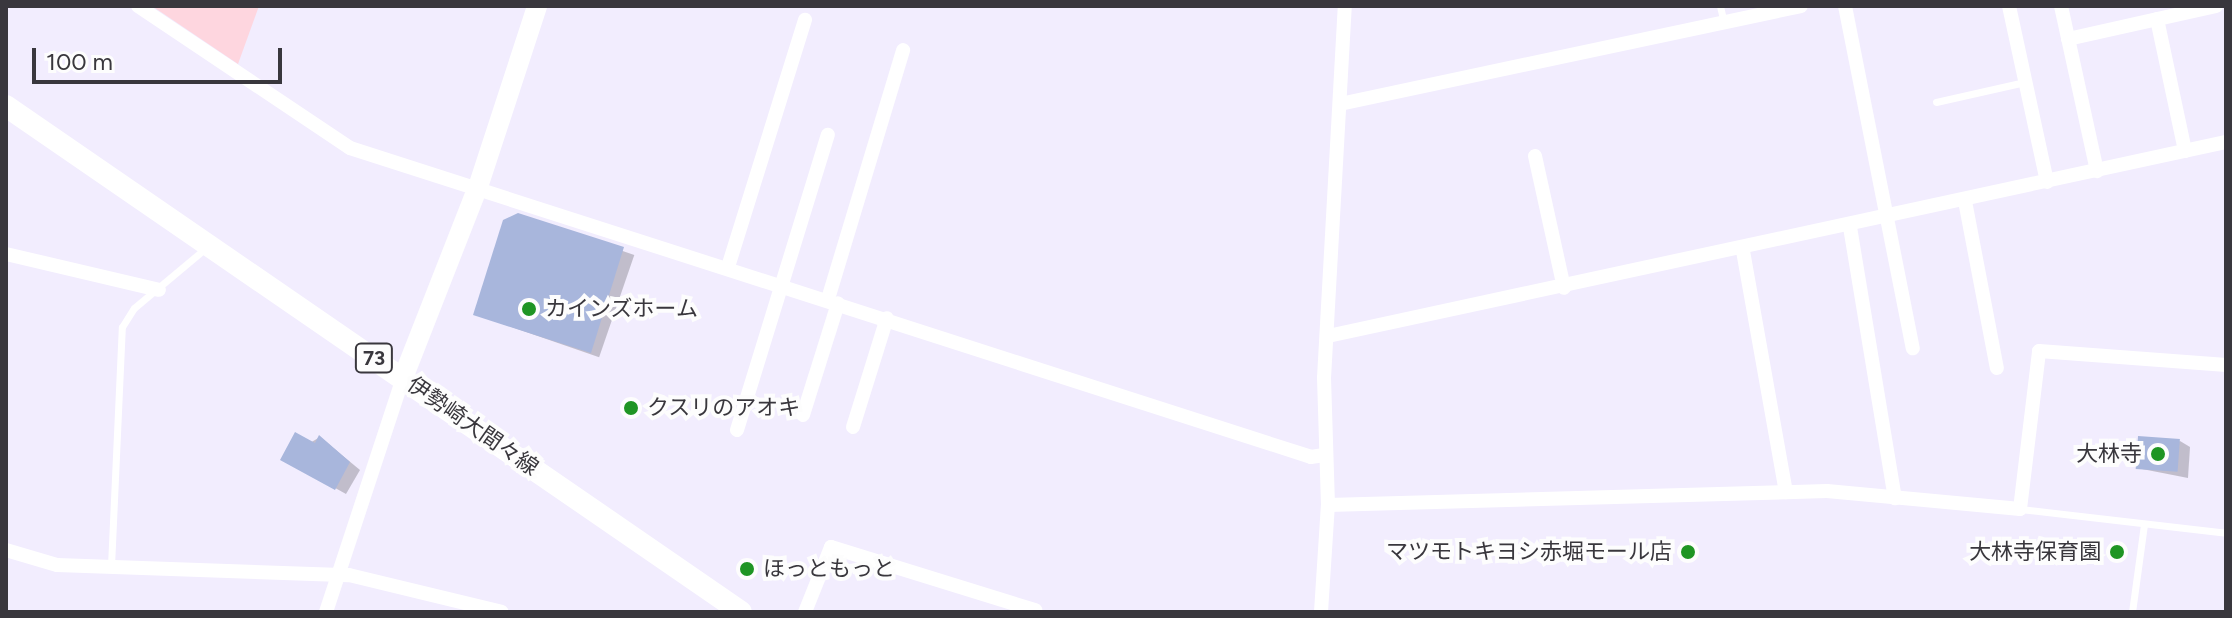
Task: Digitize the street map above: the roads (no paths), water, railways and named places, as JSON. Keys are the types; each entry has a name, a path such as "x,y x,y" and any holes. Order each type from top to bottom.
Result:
{"main road":[{"name":"伊勢崎大間々線","path":"6,106 741,612"}],"street":[{"path":"138,6 319,132 478,187 1311,457 1324,455"},
{"path":"326,612 334,576 403,378 478,187 537,6"},
{"path":"1321,612 1328,505 1324,455 1328,336 1345,6"},
{"path":"1845,6 1913,348"},
{"path":"2009,6 2047,182"},
{"path":"2061,6 2097,171"},
{"path":"2068,39 2216,6"},
{"path":"1340,104 1791,7"},
{"path":"2157,19 2185,151"},
{"path":"728,267 805,20"},
{"path":"803,415 903,50"},
{"path":"737,430 786,286 828,135"},
{"path":"1328,336 1743,251 2185,151 2225,146"},
{"path":"1535,156 1564,288"},
{"path":"1965,201 1997,368"},
{"path":"1850,227 1895,498"},
{"path":"1743,251 1786,492"},
{"path":"6,254 159,290"},
{"path":"853,427 887,318"},
{"path":"1328,505 1786,492 2020,509 2039,351 2226,365"},
{"path":"805,612 831,547 1035,610"},
{"path":"6,550 57,565 334,576 424,588 502,612"}],"lane":[{"path":"1720,6 1724,23"},
{"path":"1936,102 2025,82"},
{"path":"111,566 118,342 134,308 209,245"},
{"path":"2020,509 2226,533"},
{"path":"2132,612 2144,524"}],"place":[{"name":"カインズホーム","path":"529,309"},
{"name":"クスリのアオキ","path":"631,408"},
{"name":"大林寺","path":"2158,454"},
{"name":"マツモトキヨシ赤堀モール店","path":"1688,552"},
{"name":"大林寺保育園","path":"2117,552"},
{"name":"ほっともっと","path":"747,569"}]}
